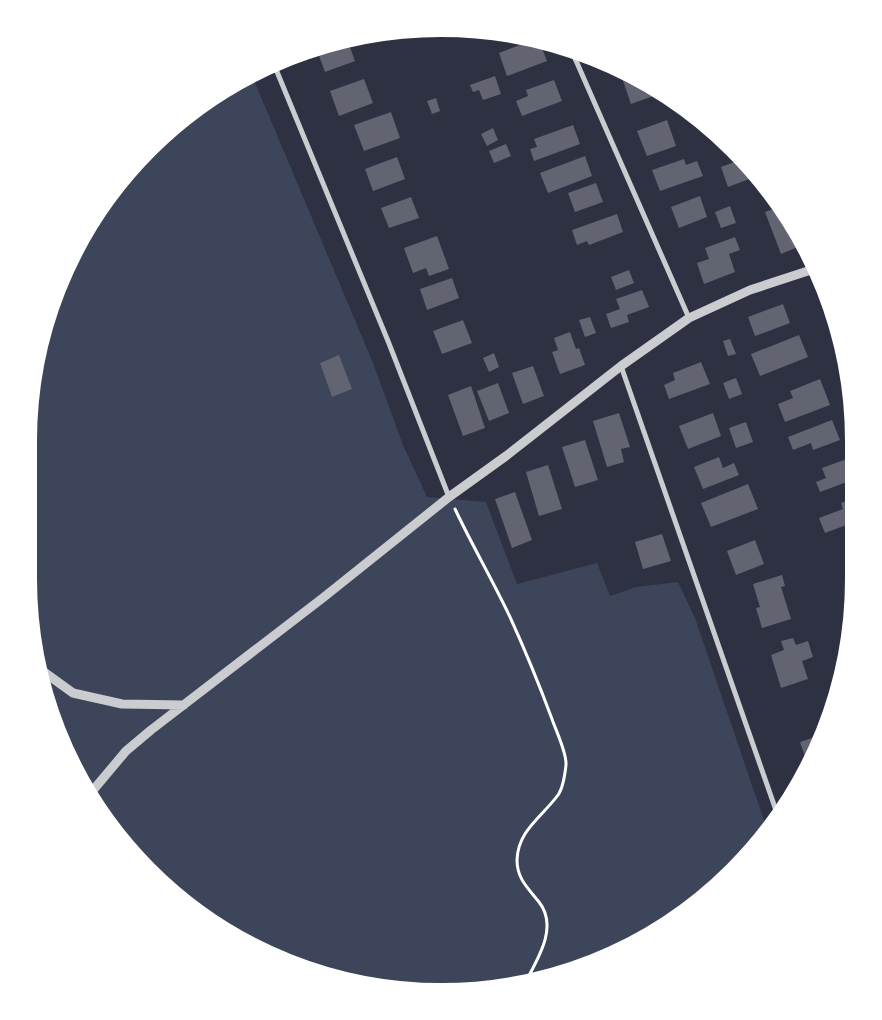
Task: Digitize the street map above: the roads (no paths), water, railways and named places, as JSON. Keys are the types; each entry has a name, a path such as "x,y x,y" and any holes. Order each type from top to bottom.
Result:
{"street":[{"path":"574,56 688,318"},
{"path":"276,69 388,341 449,497"},
{"path":"93,791 126,751 449,497 506,456 621,366 688,318 750,290 810,270"},
{"path":"621,366 776,810"},
{"path":"45,673 73,693 122,704 184,705"}]}
